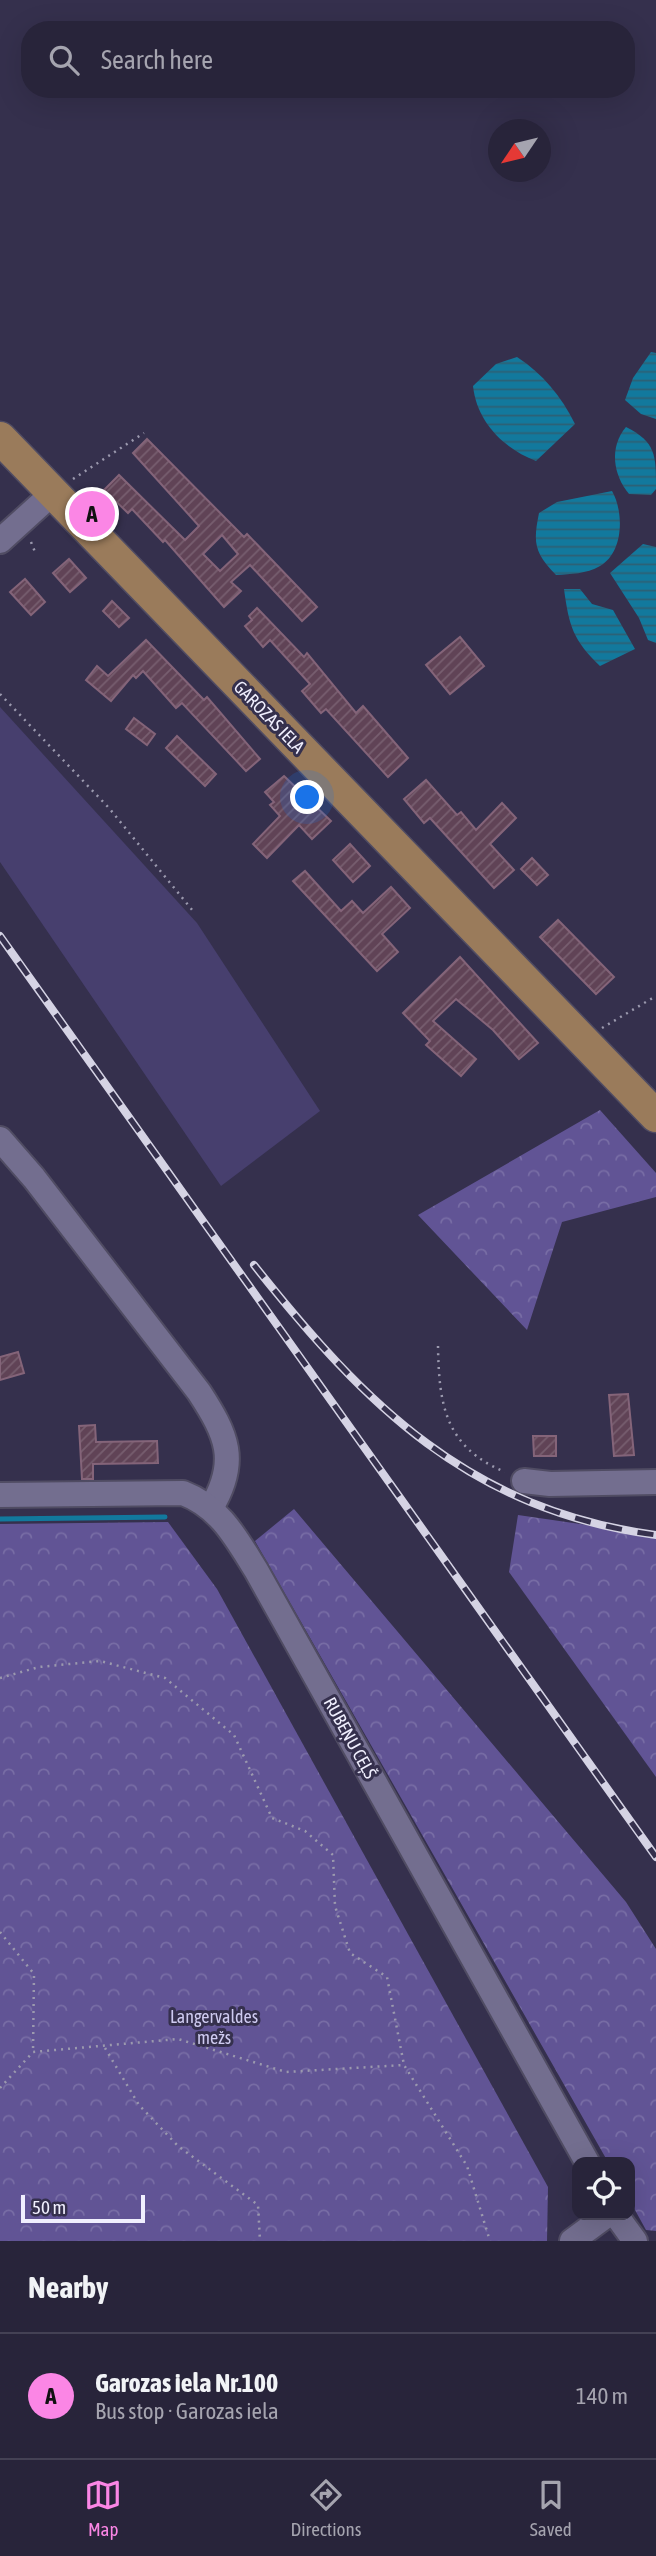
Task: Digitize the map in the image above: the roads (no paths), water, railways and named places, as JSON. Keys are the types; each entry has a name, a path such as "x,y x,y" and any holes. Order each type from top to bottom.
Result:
{"main road":[{"name":"GAROZAS IELA","path":"0,438 656,1115"}],"street":[{"path":"0,541 53,493"},
{"path":"0,1139 42,1188 199,1392 216,1418 226,1447 228,1468 224,1485 211,1508"},
{"path":"524,1480 550,1485 656,1482"},
{"name":"RUBEŅU CEĻŠ","path":"0,1495 183,1493 203,1501 229,1527 256,1570 584,2157"},
{"path":"572,2241 600,2220"},
{"path":"620,2220 635,2241"}],"water":[{"path":"651,352 656,353 656,419 641,414 625,400 633,378"},
{"path":"517,357 550,386 575,424 536,461 513,449 494,432 480,411 473,386 496,364"},
{"path":"626,427 643,438 652,451 656,467 656,489 651,495 629,494 619,478 615,452"},
{"path":"612,491 619,510 620,531 618,542 608,560 595,569 556,575 543,560 537,547 539,513 557,502"},
{"path":"643,544 656,547 656,643 648,640 639,618 610,573"},
{"path":"564,589 580,589 592,604 613,610 635,649 600,666 574,632"}],"waterway":[{"path":"0,1519 165,1517"}],"railway":[{"path":"0,936 656,1857"},
{"path":"254,1265 338,1363 381,1406 427,1443 477,1476 530,1502 590,1522 656,1535"}],"place":[{"name":"Garozas iela Nr.100","path":"92,514"}],"park label":[{"name":"Langervaldes mežs","path":"214,2027"}]}
